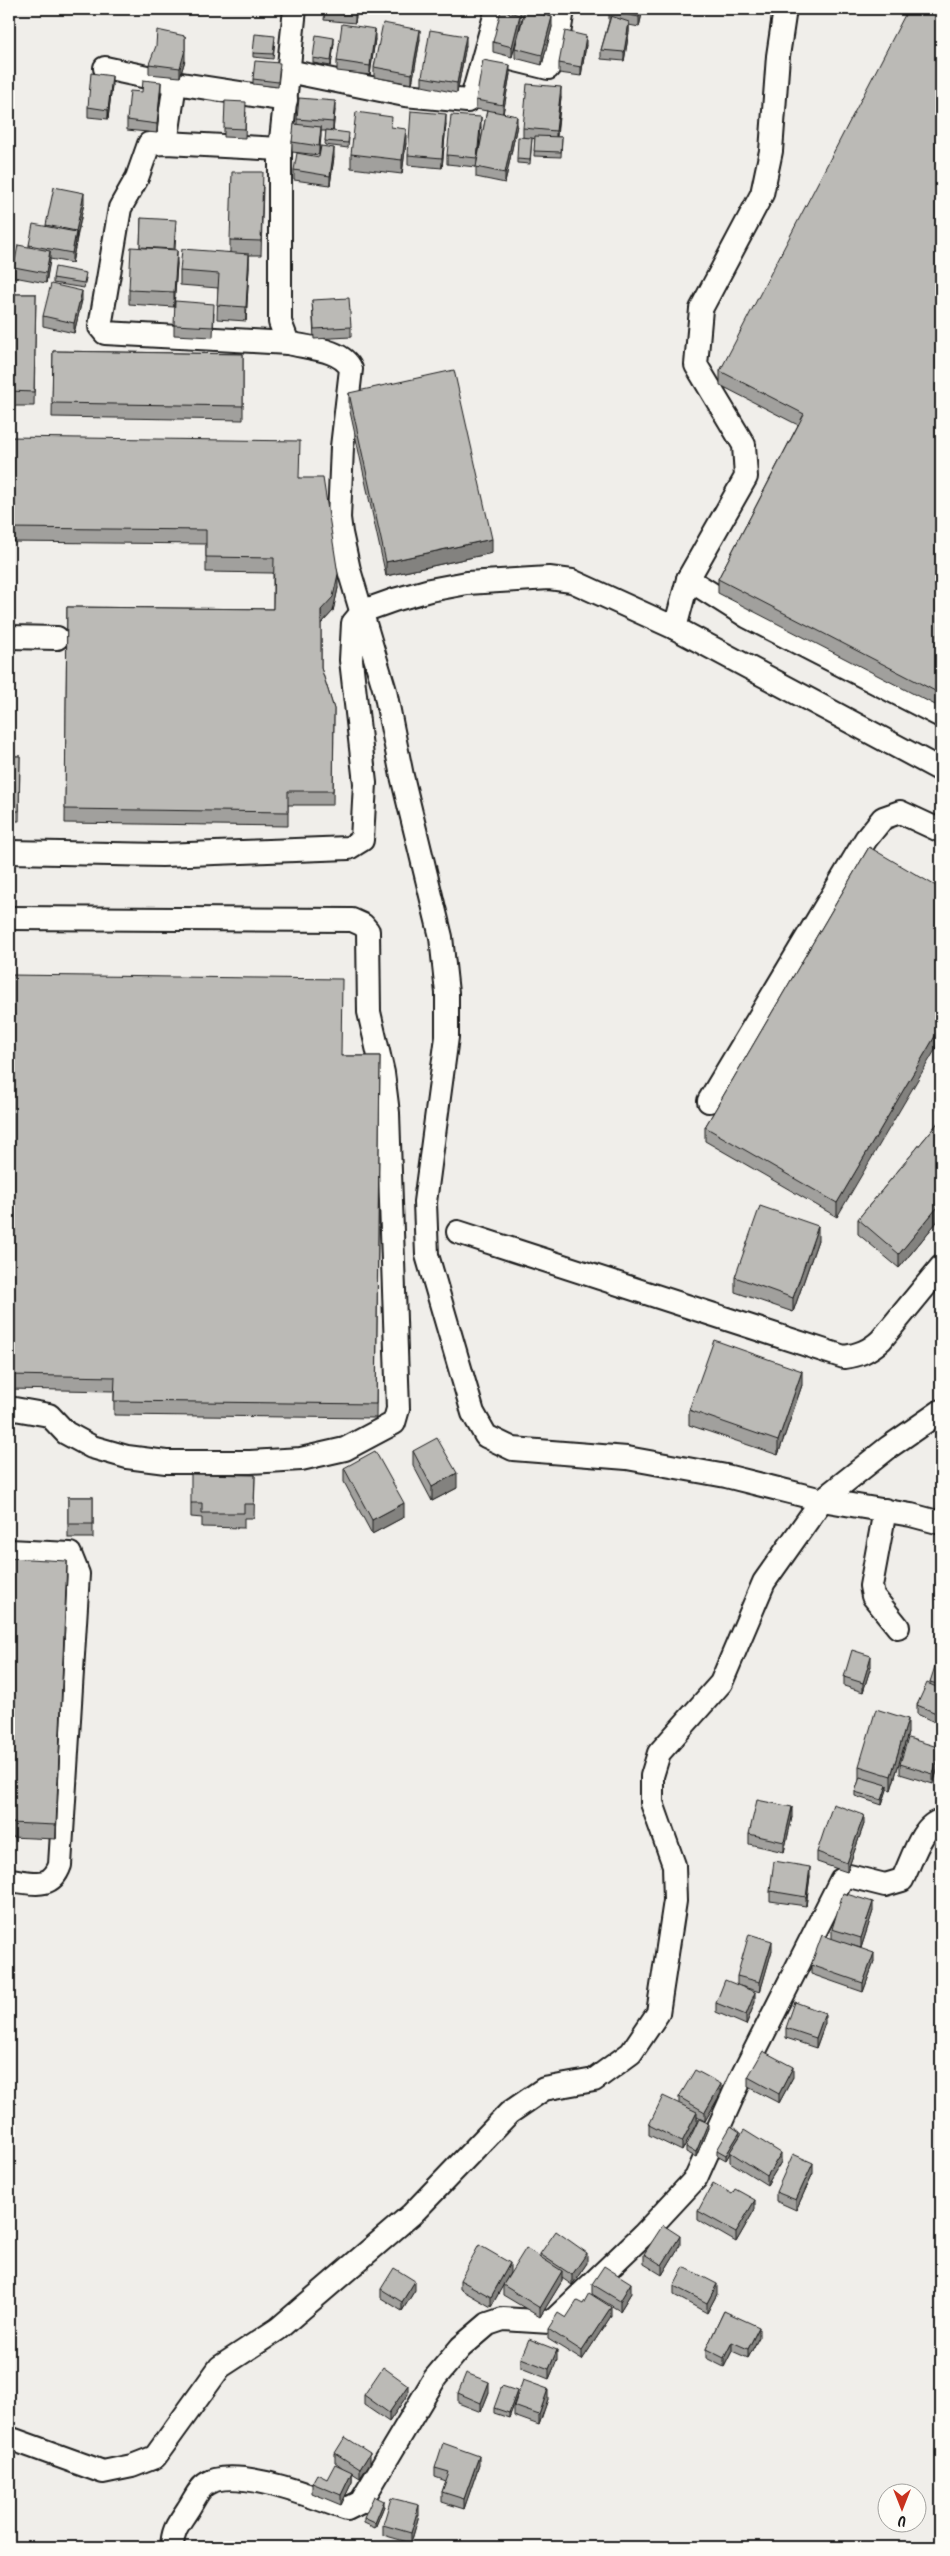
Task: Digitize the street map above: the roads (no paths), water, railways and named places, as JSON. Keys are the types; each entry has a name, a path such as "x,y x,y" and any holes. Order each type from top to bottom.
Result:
{"street":[{"path":"288,343 280,322 280,149 295,9"},
{"path":"288,71 347,81 405,95 467,101 472,98 497,9"},
{"path":"485,56 491,54 548,68 555,59 563,9"},
{"path":"675,628 688,579 746,477 744,445 696,365 701,309 762,194 771,151 778,56 785,9"},
{"path":"105,68 175,83 286,100"},
{"path":"166,143 175,83"},
{"path":"280,149 153,142 147,147 137,178 120,208 100,327 105,333 288,343 337,355 349,364 351,369 342,447 339,518 344,552 385,690 402,776 441,937 446,993 447,1036 425,1202 427,1255 473,1413 479,1427 486,1436 513,1449 627,1458 726,1476 822,1500 885,1510 941,1523"},
{"path":"9,852 162,855 349,848 362,840 365,783 351,646 353,623 363,611 430,590 467,584 549,578 572,581 675,628 941,770"},
{"path":"688,579 748,617 941,716"},
{"path":"9,637 57,638"},
{"path":"710,1101 866,840 883,818 900,812 941,832"},
{"path":"9,918 352,920 363,925 368,931 369,1012 383,1073 388,1113 398,1409 394,1423 344,1449 301,1459 250,1462 166,1462 127,1457 92,1447 66,1433 49,1415 9,1408"},
{"path":"458,1232 844,1357 858,1355 871,1349 881,1340 941,1267"},
{"path":"9,2438 103,2472 132,2466 155,2457 220,2367 278,2329 412,2214 509,2112 544,2089 594,2080 631,2053 658,2013 675,1901 674,1865 652,1803 652,1776 659,1752 721,1683 764,1582 822,1500 888,1447 941,1411"},
{"path":"885,1510 871,1586 873,1596 898,1627"},
{"path":"9,1551 70,1554 78,1574 60,1865 56,1876 44,1883 9,1880"},
{"path":"172,2547 177,2524 205,2485 218,2479 233,2477 281,2487 347,2509 355,2507 361,2502 435,2378 461,2347 488,2324 503,2320 550,2322 555,2319 643,2235 696,2178 740,2080 842,1880 849,1876 885,1886 902,1880 914,1852 930,1827 935,1822 941,1821"}]}
